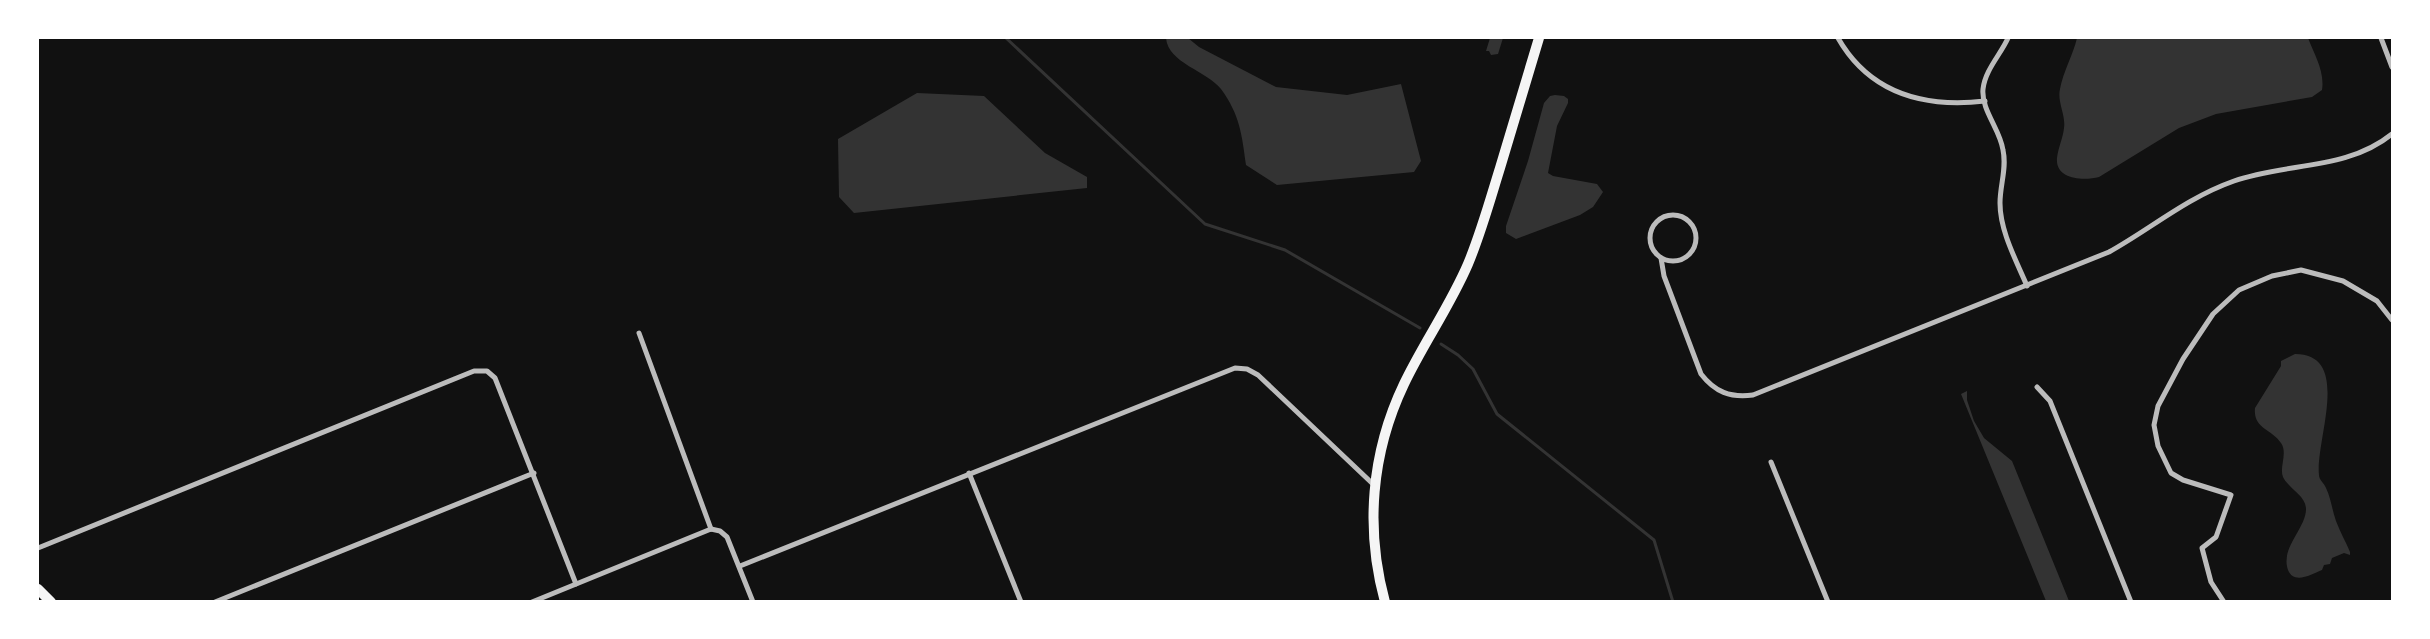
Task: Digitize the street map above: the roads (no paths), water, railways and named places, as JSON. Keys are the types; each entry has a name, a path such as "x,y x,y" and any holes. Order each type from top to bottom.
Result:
{"main road":[{"path":"1386,602 1373,535 1375,485 1381,448 1396,402 1447,306 1474,249 1539,38"},
{"path":"38,590 51,602"}],"street":[{"path":"1838,38 1868,73 1895,91 1910,98 1944,104 1985,101"},
{"path":"2008,38 1986,78 1983,90 1985,101 2004,150 2000,204 2002,217 2026,286"},
{"path":"2381,38 2392,67"},
{"path":"1661,258 1668,261 1682,259 1693,250 1696,234 1693,227 1681,217 1666,217 1654,227 1650,240 1652,248 1661,258 1664,276 1701,374 1720,392 1741,397 1753,395 2109,252 2133,239 2174,209 2214,189 2259,174 2331,163 2381,143 2392,134"},
{"path":"2224,602 2211,582 2202,548 2216,537 2231,495 2183,480 2171,473 2158,446 2154,425 2158,406 2183,359 2213,314 2239,290 2272,276 2301,270 2343,281 2377,301 2392,320"},
{"path":"639,333 712,529"},
{"path":"740,566 1235,368 1247,369 1258,375 1375,485"},
{"path":"38,548 474,371 487,371 495,378 576,584"},
{"path":"2038,387 2050,401 2131,602"},
{"path":"1771,462 1828,602"},
{"path":"970,473 1020,602"},
{"path":"215,602 534,474"},
{"path":"532,602 712,529 720,531 727,537 753,602"}],"waterway":[{"path":"1006,38 1205,224 1285,250 1420,328"},
{"path":"1441,344 1458,355 1473,369 1497,414 1654,540 1673,602"}]}
